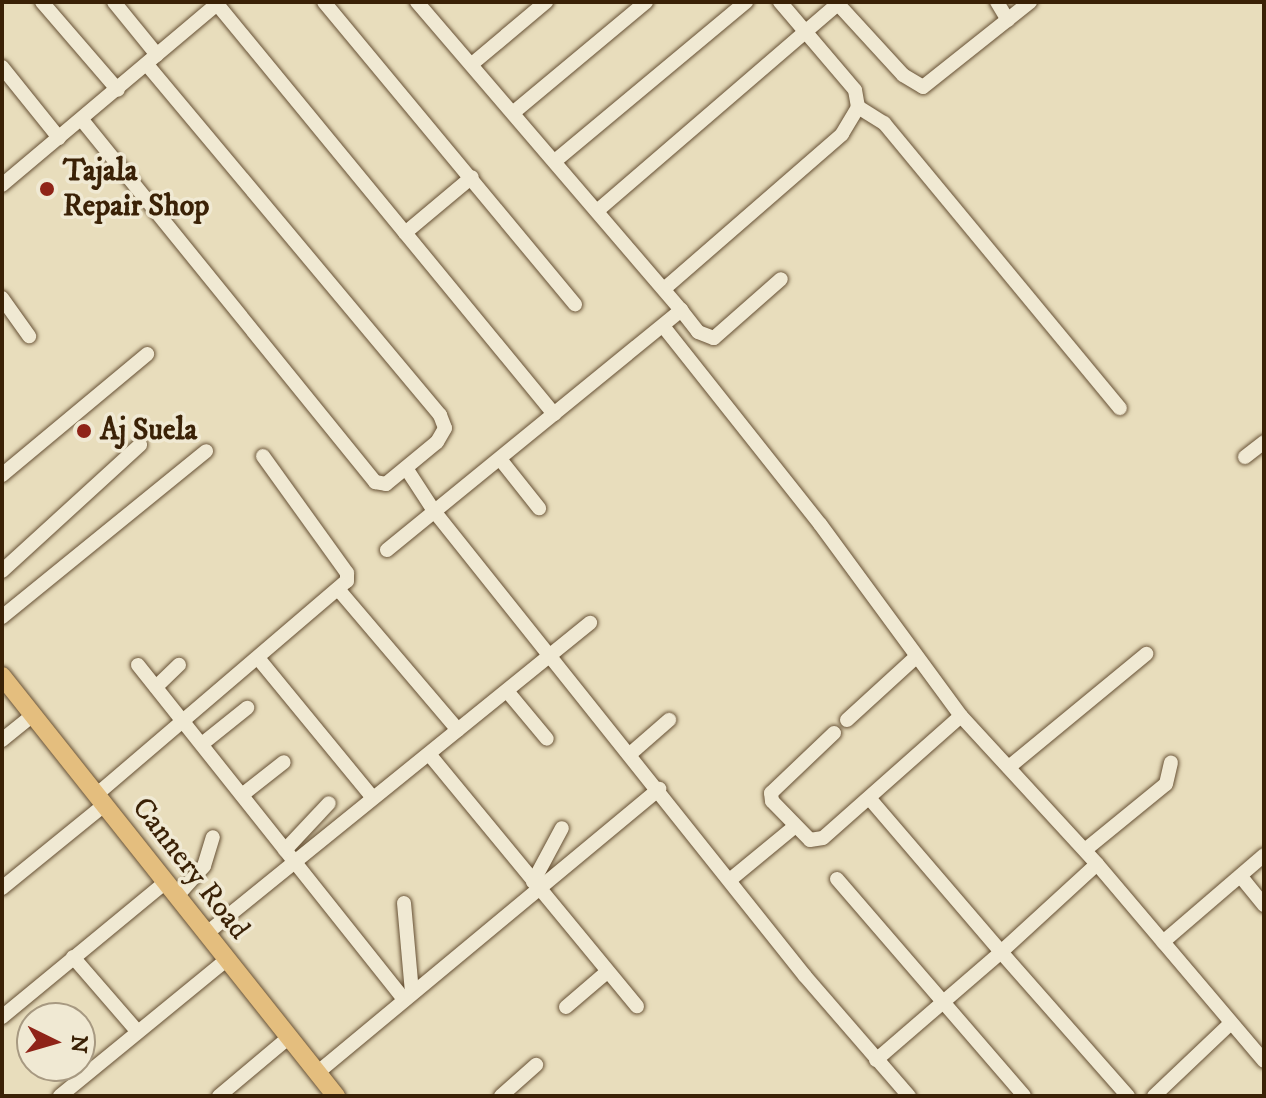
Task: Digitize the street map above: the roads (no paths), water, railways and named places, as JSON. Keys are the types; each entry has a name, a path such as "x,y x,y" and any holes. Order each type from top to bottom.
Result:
{"main road":[{"name":"Cannery Road","path":"2,676 336,1096"}],"street":[{"path":"42,2 118,90"},
{"path":"82,120 375,482 386,484 444,434 440,415 152,59 114,2"},
{"path":"324,2 575,304"},
{"path":"417,2 514,112 698,332 714,338 781,279"},
{"path":"472,64 546,2"},
{"path":"514,112 646,2"},
{"path":"555,161 746,2"},
{"path":"664,289 842,134 858,107 855,90 780,2"},
{"path":"997,2 1008,20"},
{"path":"597,211 838,3 918,86 931,83 1030,2"},
{"path":"4,180 82,120 218,3 554,414"},
{"path":"2,67 59,138"},
{"path":"858,107 884,123 1120,408"},
{"path":"405,233 472,177"},
{"path":"2,298 29,336"},
{"path":"387,550 681,310"},
{"path":"663,326 820,524 961,716 1085,850 1264,1061"},
{"path":"2,475 147,354"},
{"path":"1245,457 1264,442"},
{"path":"2,571 140,445"},
{"path":"2,617 206,451"},
{"path":"2,888 100,800 182,718 338,589 347,573 263,456"},
{"path":"500,459 539,508"},
{"path":"406,468 434,511 550,656 876,1060 909,1096"},
{"path":"338,589 458,730"},
{"path":"207,933 590,623"},
{"path":"1009,767 1146,654"},
{"path":"847,720 916,657"},
{"path":"258,658 373,798"},
{"path":"138,665 295,863 408,996"},
{"path":"156,687 179,665"},
{"path":"507,691 547,739"},
{"path":"202,744 247,708"},
{"path":"2,740 33,715"},
{"path":"834,733 773,787 772,801 810,840 823,838 961,716"},
{"path":"630,754 669,720"},
{"path":"429,754 637,1006"},
{"path":"242,795 284,762"},
{"path":"1085,850 1166,784 1171,763"},
{"path":"317,1073 536,886 659,789"},
{"path":"870,799 1128,1096"},
{"path":"285,850 329,803"},
{"path":"731,879 794,827"},
{"path":"536,886 562,828"},
{"path":"2,1017 73,957 204,866 213,837"},
{"path":"1163,942 1242,878 1264,855"},
{"path":"876,1060 1097,864"},
{"path":"1242,878 1264,905"},
{"path":"837,879 1024,1096"},
{"path":"404,903 408,996"},
{"path":"73,957 138,1032"},
{"path":"60,1096 78,1091 138,1032 226,960"},
{"path":"566,1007 607,972"},
{"path":"1154,1096 1231,1023"},
{"path":"219,1096 288,1038"},
{"path":"501,1096 536,1065"}],"place":[{"name":"Tajala Repair Shop","path":"47,189"},
{"name":"Aj Suela","path":"84,431"}]}
